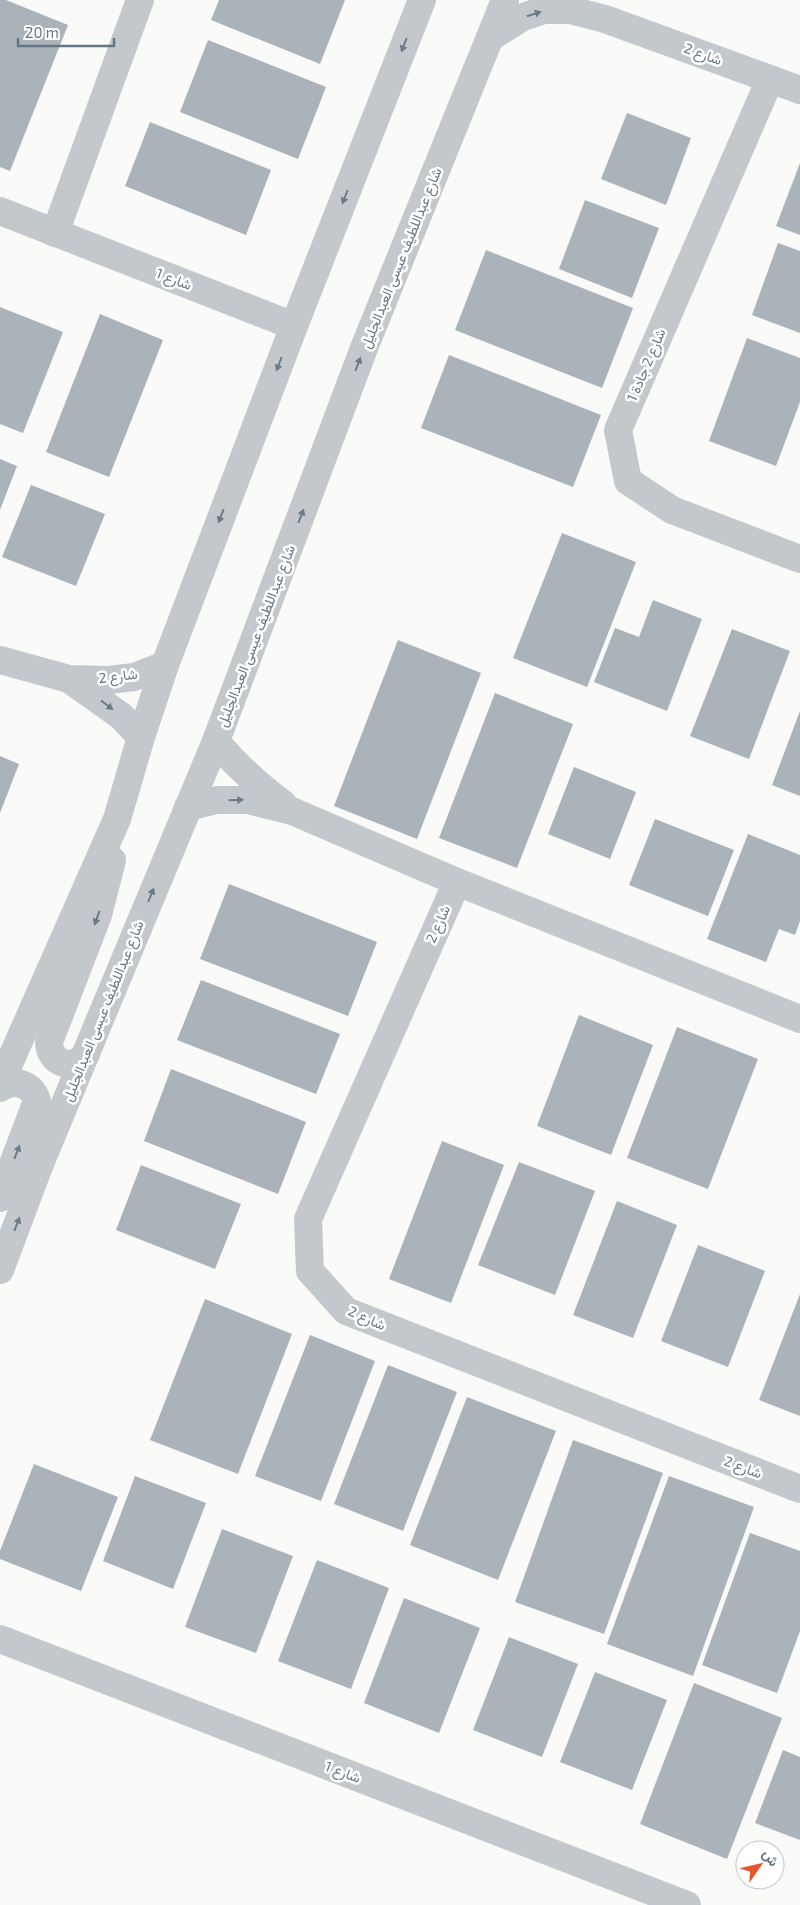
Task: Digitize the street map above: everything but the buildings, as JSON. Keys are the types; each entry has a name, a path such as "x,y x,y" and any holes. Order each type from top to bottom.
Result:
{"street":[{"path":"55,233 140,0"},
{"path":"0,1084 117,819 140,737 165,665 294,326 422,0"},
{"name":"شارع عبداللطيف عيسى العبدالجليل","path":"0,1270 40,1166 216,741 364,348 505,0"},
{"name":"شارع 2","path":"584,0 605,19"},
{"name":"شارع 2","path":"491,37 523,17 544,10 570,10 605,19 800,90"},
{"name":"شارع 2 جادة 1","path":"770,79 618,430 628,481 672,510 800,559"},
{"name":"شارع 1","path":"0,211 294,326"},
{"name":"شارع 2","path":"0,660 69,679 108,680 134,677 165,665"},
{"name":"شارع 2","path":"69,679 121,716 140,737"},
{"path":"216,741 234,763 254,782 292,811"},
{"path":"188,807 217,800 247,800 292,811 457,882 800,1020"},
{"path":"86,1054 77,1062 71,1064 63,1063 52,1055 49,1042 98,915 109,880 117,819"},
{"name":"شارع 2","path":"457,882 308,1219 310,1271 346,1312 800,1489"},
{"path":"0,1088 7,1084 20,1083 32,1090 37,1101 0,1198"},
{"name":"شارع 1","path":"0,1639 687,1905"}]}
